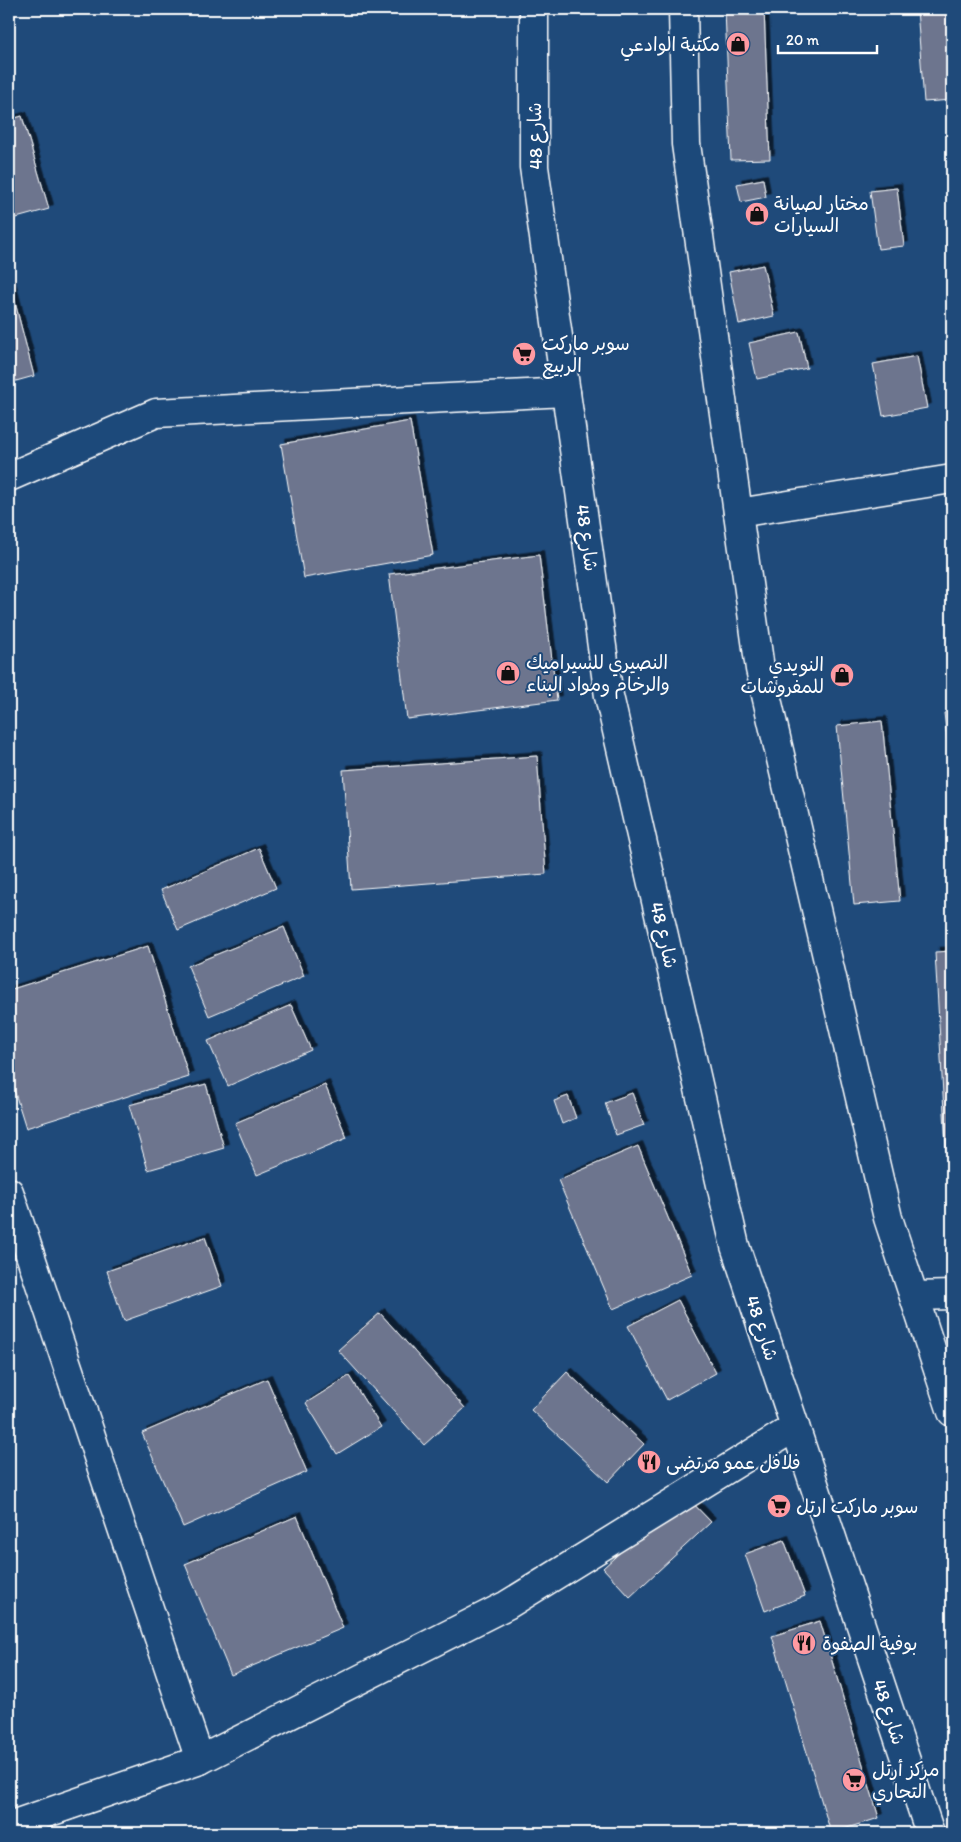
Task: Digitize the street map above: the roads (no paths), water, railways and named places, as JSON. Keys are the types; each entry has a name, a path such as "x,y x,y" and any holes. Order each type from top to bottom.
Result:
{"main road":[{"name":"شارع 48","path":"534,9 534,167 611,705 735,1246 930,1833"},
{"path":"683,9 686,144 760,668 888,1218 952,1412"},
{"path":"9,477 156,413 566,392"},
{"path":"738,513 952,479"},
{"path":"11,1207 200,1760"},
{"path":"914,1296 952,1295"},
{"path":"9,1826 200,1760 507,1605 795,1427"}],"place":[{"name":"مكتبة الوادعي","path":"738,44"},
{"name":"مختار لصيانة السيارات","path":"757,214"},
{"name":"سوبر ماركت الربيع","path":"524,354"},
{"name":"النصيري للسيراميك والرخام ومواد البناء","path":"508,673"},
{"name":"النويدي للمفروشات","path":"842,675"},
{"name":"فلافل عمو مرتضى","path":"649,1462"},
{"name":"سوبر ماركت ارتل","path":"779,1506"},
{"name":"بوفية الصفوة","path":"804,1643"},
{"name":"مركز أرتل التجاري","path":"854,1780"}]}
